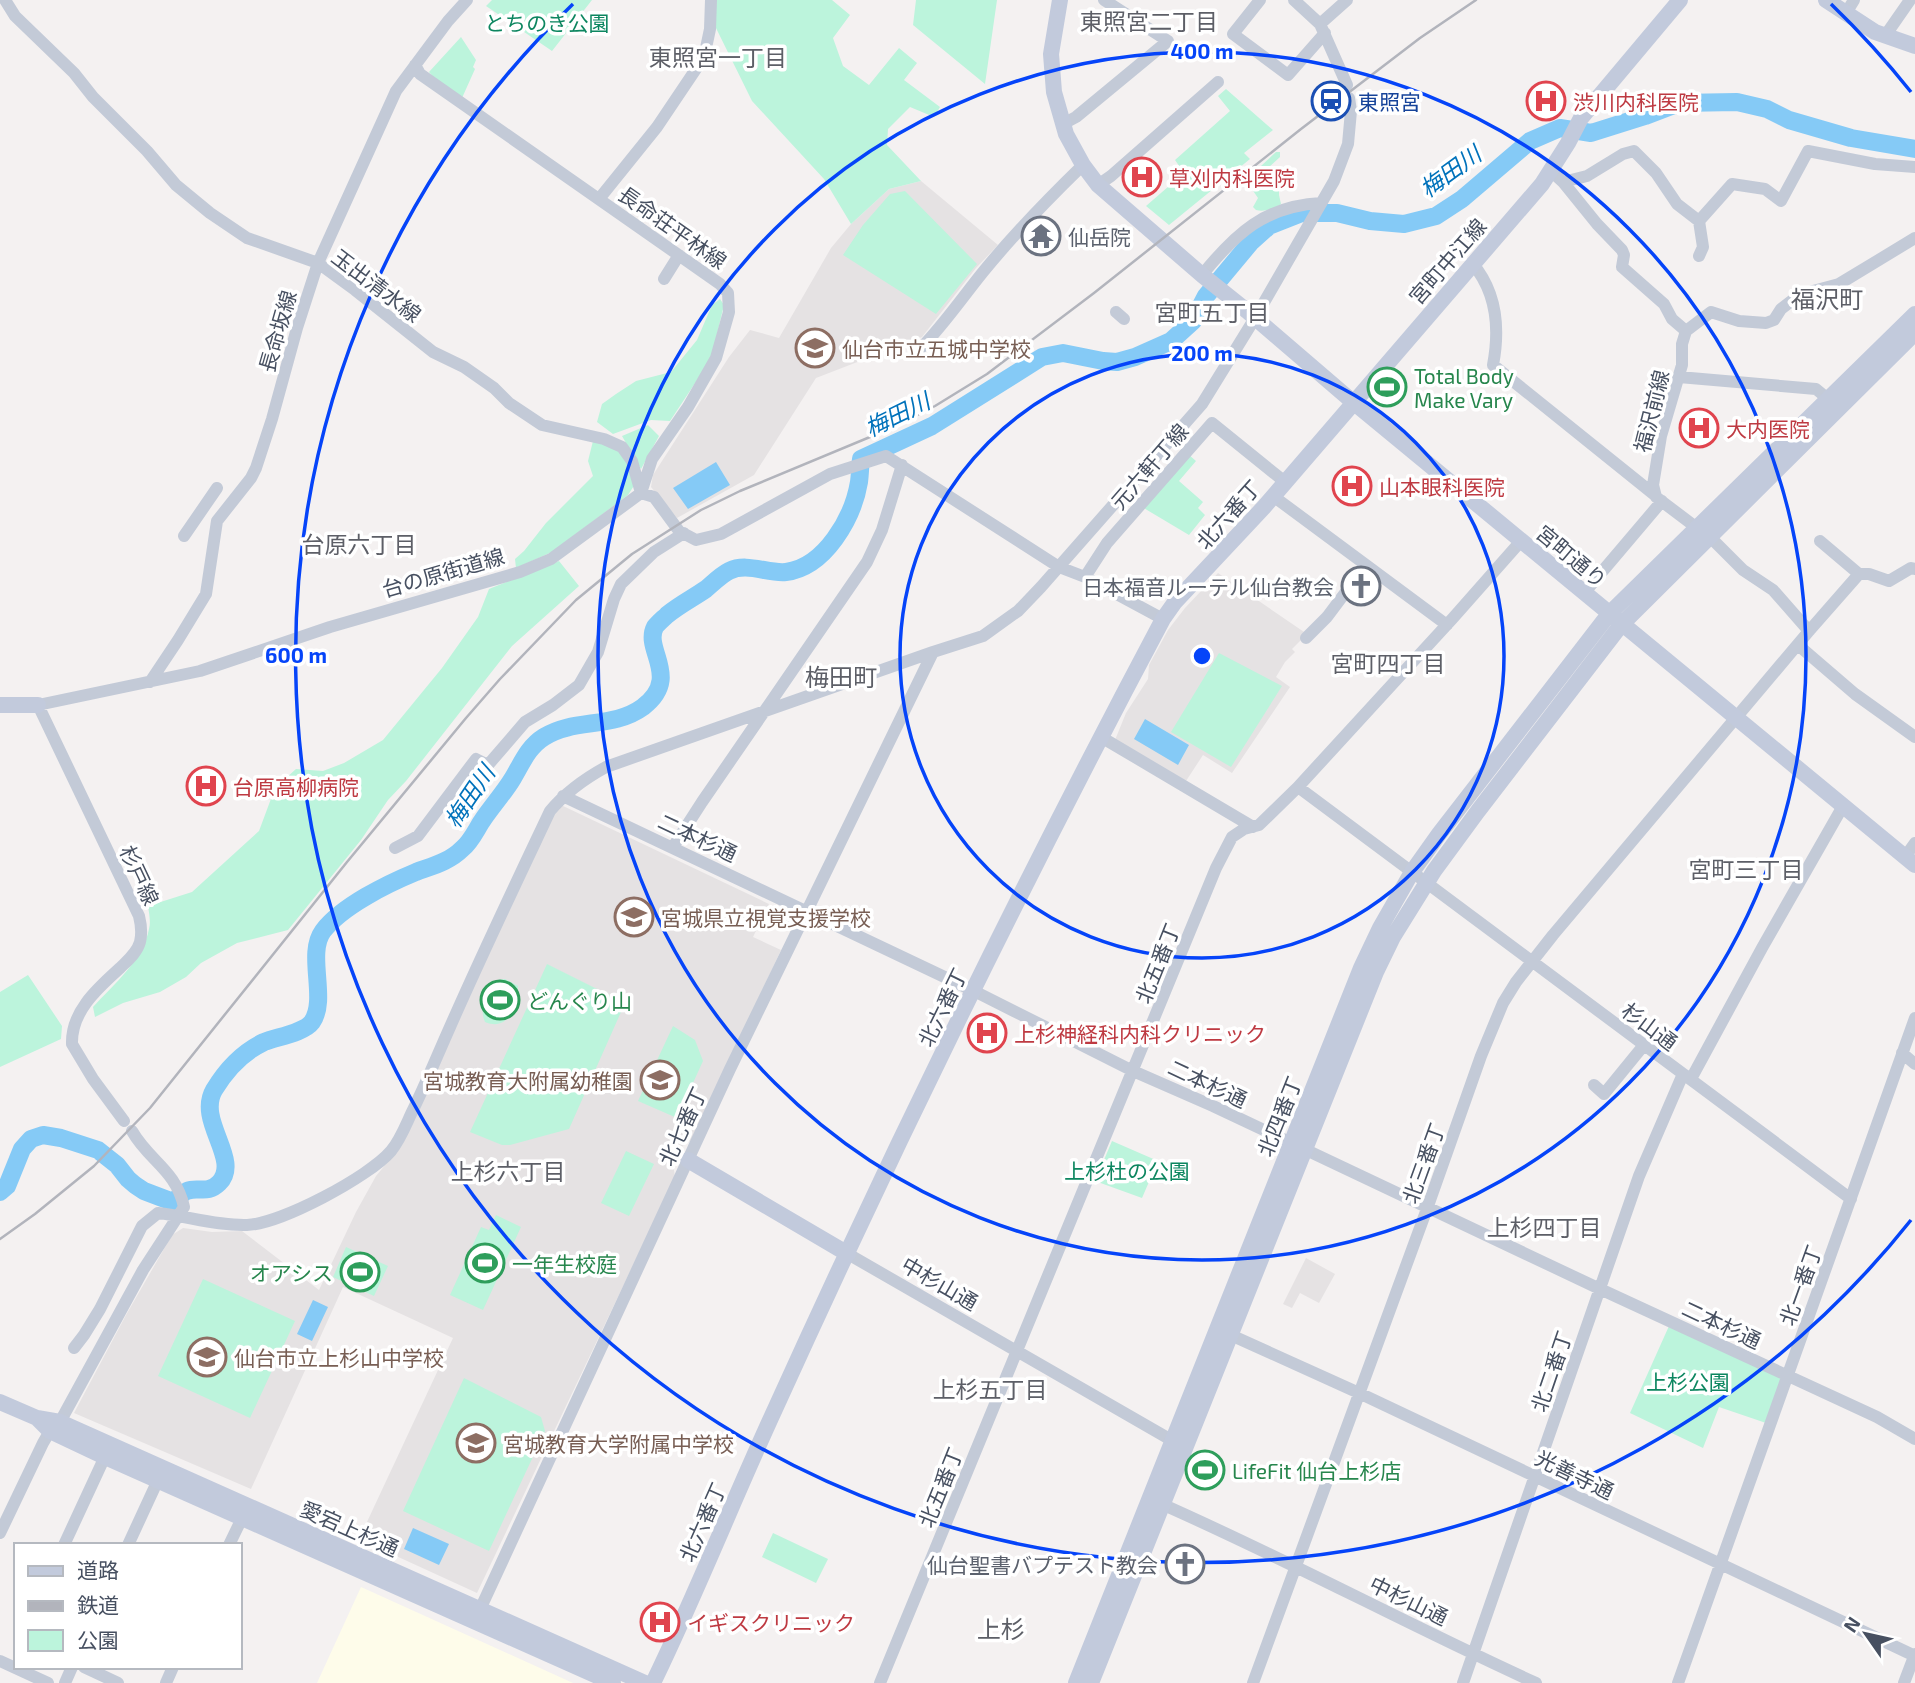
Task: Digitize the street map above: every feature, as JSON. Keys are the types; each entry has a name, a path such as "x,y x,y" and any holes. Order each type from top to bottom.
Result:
{"street":[{"name":"玉出清水線","path":"5,0 15,16 74,73 93,97 147,151 176,185 236,232 318,264 433,352 464,367 542,425 604,439 622,447 632,461 641,493"},
{"name":"長命坂線","path":"150,682 206,594 217,521 256,468 318,264 396,91 467,0"},
{"path":"599,199 657,127 698,66 710,29 711,0"},
{"name":"宮町通り","path":"1060,0 1051,67 1054,92 1063,124 1083,165 1098,185 1353,402 1615,619 1843,806 1912,855"},
{"path":"1063,124 1076,117 1168,41 1104,0"},
{"path":"1260,0 1233,34 1288,76 1322,28 1347,0"},
{"path":"181,1209 194,1220 248,1225 284,1216 326,1196 387,1155 415,1107 550,811 563,796 590,775 765,710 983,636 1018,611 1202,404 1334,181 1348,144 1351,111 1348,92 1322,28 1294,0"},
{"name":"宮町中江線","path":"1353,402 1542,184 1557,176 1578,122 1680,0"},
{"path":"1826,0 1850,6 1885,36 1915,46"},
{"path":"1885,36 1910,0"},
{"name":"長命荘平林線","path":"415,65 420,74 720,284 727,293 729,312 716,358 688,407 652,459 641,493"},
{"path":"1098,185 1218,82"},
{"path":"1557,176 1587,176 1623,154 1634,151 1656,173 1676,204 1699,221 1703,247 1699,256"},
{"path":"1699,221 1732,184 1765,189 1781,201 1808,152 1915,167"},
{"path":"922,347 1014,236 1083,165"},
{"path":"1557,176 1622,250 1625,255 1622,267 1664,304 1672,319 1686,331 1711,312 1739,321 1766,323 1774,320 1781,309 1794,299 1839,284 1915,238"},
{"path":"1203,276 1227,247 1260,219 1290,207 1320,204"},
{"path":"664,279 679,255"},
{"path":"1472,263 1491,293 1497,339 1493,365 1703,532 1743,570 1773,590 1809,631"},
{"path":"1703,532 1828,399 1915,314"},
{"name":"福沢前線","path":"1659,499 1653,485 1661,436 1682,365 1682,344 1686,331"},
{"path":"1615,619 1703,532 1915,333"},
{"path":"1679,377 1816,389 1828,399"},
{"name":"北六番丁","path":"653,1683 776,1407 888,1167 1101,737 1163,619 1175,602 1273,496 1353,402"},
{"name":"元六軒丁線","path":"1084,577 1107,543 1212,424 1285,482"},
{"path":"641,493 654,497 679,531 696,540 721,534 830,474 886,456 1059,566 1163,619"},
{"path":"673,847 867,562 882,530 902,465"},
{"path":"184,536 217,488"},
{"name":"台の原街道線","path":"0,705 38,705 200,671 330,628 520,572 551,559 641,493"},
{"path":"1273,496 1447,625"},
{"path":"1584,593 1659,499"},
{"path":"202,509 217,521"},
{"path":"395,848 418,836 476,759 488,765 525,722 553,705 579,684 598,652 621,584 654,552 684,533"},
{"name":"北五番丁","path":"880,1683 1216,868 1232,837 1244,829 1259,825 1298,787 1521,541"},
{"path":"1820,541 1859,574 1869,574 1889,581 1912,568 1915,569"},
{"path":"1306,638 1326,617 1366,565"},
{"name":"北三番丁","path":"1253,1683 1481,1056 1508,994 1532,962 1859,574"},
{"name":"北四番丁","path":"1076,1683 1156,1502 1298,1146 1361,968 1380,928 1412,872 1439,834 1615,619"},
{"name":"北四番丁","path":"1298,1146 1393,937 1426,883 1615,619"},
{"path":"1798,645 1855,694 1915,737"},
{"name":"北七番丁","path":"478,1615 688,1160 933,652"},
{"name":"杉戸線","path":"38,705 139,915 141,929 140,942 134,953 88,999 80,1014 72,1044 93,1079 140,1144 176,1184 181,1209"},
{"path":"1101,737 1253,827"},
{"name":"杉山通","path":"1298,787 1852,1199"},
{"name":"二本杉通","path":"563,796 974,991 1133,1071 1877,1417 1915,1439"},
{"name":"北二番丁","path":"1463,1683 1639,1177 1687,1077 1843,806"},
{"name":"北一番丁","path":"1678,1683 1915,1018"},
{"path":"1594,1085 1604,1094 1644,1045"},
{"path":"1902,1053 1915,1064"},
{"name":"中杉山通","path":"688,1160 1173,1441"},
{"path":"74,1348 100,1309 142,1226 158,1213 181,1209"},
{"path":"0,1533 55,1426 143,1270 181,1209"},
{"name":"北四番丁","path":"1091,1683 1156,1502 1173,1441 1224,1332"},
{"name":"光善寺通","path":"1224,1332 1915,1655"},
{"name":"愛宕上杉通","path":"0,1402 478,1615 645,1683"},
{"path":"65,1543 108,1451"},
{"name":"愛宕上杉通","path":"108,1451 158,1480 245,1511"},
{"path":"129,1543 158,1480"},
{"name":"中杉山通","path":"1156,1502 1536,1683"},
{"path":"230,1543 245,1511"},
{"name":"愛宕上杉通","path":"478,1615 613,1683"},
{"path":"1904,1683 1915,1655"},
{"path":"17,1669 48,1683"},
{"path":"88,1669 118,1683"}],"shaded area":[{"name":"仙台市立五城中学校","path":"921,181 998,245 976,268 922,337 816,378 754,475 677,518 651,487 653,475 729,357 750,330 779,338 831,248 851,224 889,189"},
{"path":"1218,573 1307,634 1292,649 1295,652 1276,677 1290,687 1232,773 1203,755 1186,781 1115,740 1126,713 1148,679 1149,665 1168,630"},
{"path":"561,805 769,904 753,937 781,950 692,1140 680,1148 673,1164 675,1177 477,1593 359,1539 453,1338 343,1287 251,1489 74,1413 172,1235 183,1228 212,1232 242,1231 319,1290 356,1212 376,1176 386,1164 550,818"},
{"path":"1306,1258 1335,1274 1319,1303 1300,1293 1292,1308 1283,1304"},
{"path":"361,1587 573,1683 317,1683"}],"green space":[{"name":"とちのき公園","path":"492,0 592,0 552,51 486,6"},
{"path":"714,0 832,0 850,15 833,38 843,66 869,85 899,48 917,63 904,80 940,107 934,117 910,107 888,129 887,145 921,181 889,189 851,224 824,179 752,101 715,26"},
{"path":"916,0 997,0 985,84 913,25"},
{"path":"461,37 476,60 473,67 475,69 462,98 429,72"},
{"path":"1226,89 1273,130 1244,153 1250,159 1169,225 1146,206 1184,173 1175,160 1230,111 1218,96"},
{"path":"1276,152 1280,152 1280,157 1268,168 1264,177 1279,187 1281,204 1269,210 1256,210 1253,207 1258,198 1247,179"},
{"path":"905,191 977,264 936,314 843,255 863,225 890,194"},
{"path":"720,299 724,305 711,359 670,421 651,420 613,434 597,422 602,404 616,394 636,381 671,372 697,340 712,305"},
{"path":"648,425 659,436 641,469 622,436"},
{"path":"593,441 612,447 622,454 635,484 628,495 552,552 516,568 515,559 593,476 588,461"},
{"path":"1188,454 1196,461 1179,481 1203,502 1198,508 1205,515 1189,535 1142,507"},
{"path":"559,561 579,586 512,646 288,930 237,943 201,963 186,977 160,992 123,1003 95,1017 93,1007 127,971 141,951 150,926 148,906 192,892 259,831 275,788 296,769 323,771 344,763 383,740 442,668 478,617 489,589"},
{"path":"1219,653 1282,686 1231,767 1171,732"},
{"path":"547,964 625,1003 569,1129 502,1145 470,1132"},
{"path":"28,975 62,1026 61,1039 0,1067 0,992"},
{"name":"どんぐり山","path":"505,979 518,986 510,1015 500,1023 485,1022 485,1000 498,980"},
{"path":"673,1026 695,1040 703,1061 677,1118 638,1101"},
{"name":"上杉杜の公園","path":"1112,1141 1158,1161 1142,1198 1095,1181"},
{"path":"626,1151 654,1164 629,1216 601,1203"},
{"name":"一年生校庭","path":"496,1215 521,1227 483,1310 450,1295 481,1227 489,1230"},
{"name":"オアシス","path":"346,1247 388,1266 374,1296 333,1277"},
{"path":"203,1279 295,1321 250,1418 158,1376"},
{"name":"上杉公園","path":"1669,1326 1782,1377 1766,1423 1719,1407 1703,1448 1630,1413"},
{"path":"464,1378 541,1417 545,1431 489,1551 403,1511"},
{"path":"773,1533 828,1559 816,1583 762,1557"}],"water":[{"path":"716,462 730,485 688,509 673,488"},
{"path":"1145,719 1189,745 1178,765 1134,739"},
{"path":"313,1300 328,1307 312,1341 297,1334"},
{"path":"413,1528 449,1544 439,1565 404,1549"}],"waterway":[{"name":"梅田川","path":"0,1192 7,1186 22,1149 31,1139 43,1135 98,1150 117,1165 135,1185 173,1202 187,1191 215,1187 225,1174 225,1163 210,1114 214,1090 224,1075 249,1051 264,1042 303,1029 312,1022 318,1001 316,952 323,931 341,913 379,889 446,860 465,846 538,741 568,727 619,718 643,707 660,685 661,675 653,636 655,627 667,615 729,571 750,568 786,572 813,561 835,539 851,511 859,482 861,459 932,426 1042,357 1063,353 1117,362 1171,341 1193,321 1206,296 1251,242 1269,226 1302,213 1337,213 1370,221 1404,224 1436,216 1462,199 1530,141 1560,128 1591,133 1679,103 1737,102 1767,109 1789,120 1851,138 1915,149"},
{"name":"梅田川","path":"172,1208 173,1202"}],"railway":[{"path":"0,1239 94,1166 150,1108 466,718 576,600 632,554 701,510 894,427 987,374 1301,129 1420,38 1476,0"}],"place":[{"name":"東照宮","path":"1331,101"},
{"name":"渋川内科医院","path":"1546,101"},
{"name":"草刈内科医院","path":"1142,177"},
{"name":"仙岳院","path":"1041,236"},
{"name":"仙台市立五城中学校","path":"815,348"},
{"name":"Total Body Make Vary","path":"1387,387"},
{"name":"大内医院","path":"1699,428"},
{"name":"山本眼科医院","path":"1352,486"},
{"name":"日本福音ルーテル仙台教会","path":"1361,586"},
{"name":"台原高柳病院","path":"206,786"},
{"name":"宮城県立視覚支援学校","path":"634,917"},
{"name":"どんぐり山","path":"500,1000"},
{"name":"上杉神経科内科クリニック","path":"987,1033"},
{"name":"宮城教育大附属幼稚園","path":"660,1080"},
{"name":"一年生校庭","path":"485,1263"},
{"name":"オアシス","path":"360,1272"},
{"name":"仙台市立上杉山中学校","path":"207,1357"},
{"name":"宮城教育大学附属中学校","path":"476,1443"},
{"name":"LifeFit 仙台上杉店","path":"1205,1470"},
{"name":"仙台聖書バプテスト教会","path":"1185,1564"},
{"name":"イギスクリニック","path":"660,1622"}],"district":[{"name":"東照宮二丁目","path":"1149,21"},
{"name":"東照宮一丁目","path":"718,57"},
{"name":"福沢町","path":"1827,298"},
{"name":"宮町五丁目","path":"1212,312"},
{"name":"台原六丁目","path":"359,544"},
{"name":"宮町四丁目","path":"1388,663"},
{"name":"梅田町","path":"841,676"},
{"name":"宮町三丁目","path":"1746,869"},
{"name":"上杉六丁目","path":"508,1171"},
{"name":"上杉四丁目","path":"1544,1227"},
{"name":"上杉五丁目","path":"990,1389"},
{"name":"上杉","path":"1001,1628"}]}
